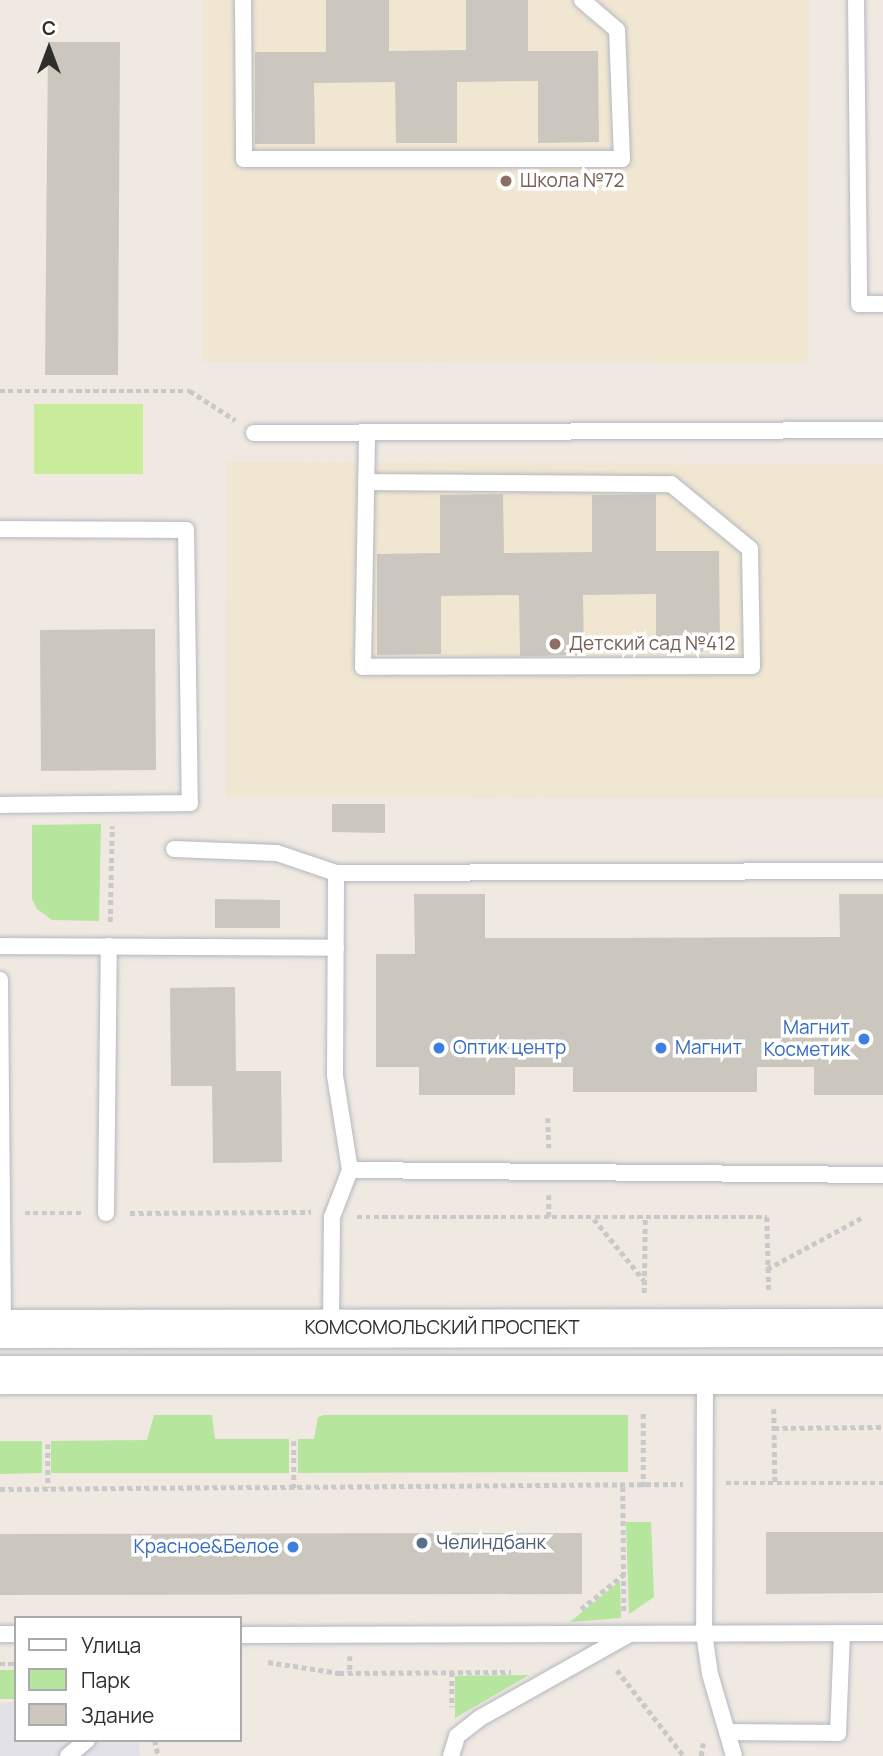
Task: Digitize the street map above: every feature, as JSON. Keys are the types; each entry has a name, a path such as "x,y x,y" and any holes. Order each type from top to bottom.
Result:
{"main road":[{"path":"705,1327 705,1375"},
{"path":"499,1376 540,1362 595,1359 603,1346 601,1338 576,1328"},
{"name":"КОМСОМОЛЬСКИЙ ПРОСПЕКТ","path":"1,1329 883,1328"},
{"path":"0,1375 883,1375"}],"lane":[{"path":"243,0 244,159 622,159 617,30 582,0"},
{"path":"856,0 859,304 883,304"},
{"path":"254,433 883,430"},
{"path":"366,482 671,484 750,549 752,666 363,667 366,482 367,432"},
{"path":"0,529 186,530 190,803 0,805"},
{"path":"174,849 277,853 336,873 883,871"},
{"path":"331,1327 332,1217 350,1171 335,1074 336,873"},
{"path":"0,946 336,947"},
{"path":"106,1213 109,946"},
{"path":"0,980 1,1329"},
{"path":"350,1171 883,1175"},
{"path":"705,1375 704,1633 710,1674 734,1756"},
{"path":"729,1732 838,1733 842,1633"},
{"path":"242,1635 883,1633"},
{"path":"451,1756 457,1736 627,1634"},
{"path":"68,1756 85,1742"}],"path":[{"path":"0,391 190,391 254,433"},
{"path":"109,946 112,804"},
{"path":"2,1206 106,1213 314,1212 332,1217 767,1217"},
{"path":"767,1269 863,1217"},
{"path":"594,1219 645,1280"},
{"path":"774,1428 883,1427"},
{"path":"294,1441 294,1488"},
{"path":"48,1444 48,1488"},
{"path":"0,1489 623,1487 705,1483 883,1483"},
{"path":"623,1487 627,1634"},
{"path":"549,1635 624,1574"},
{"path":"601,1650 684,1756"},
{"path":"264,1661 339,1673 562,1672"}],"shaded area":[{"name":"Школа №72","path":"203,0 809,0 808,363 203,362"},
{"name":"Детский сад №412","path":"227,462 883,464 883,798 226,797"},
{"path":"14,1702 14,1742 139,1742 140,1756 0,1756 0,1703"}],"green space":[{"path":"34,404 143,404 143,474 34,474"},
{"path":"101,824 99,921 52,920 37,909 32,899 32,825"},
{"path":"154,1415 212,1415 215,1439 289,1439 289,1473 51,1473 51,1441 147,1440"},
{"path":"628,1415 628,1472 298,1473 298,1439 314,1439 318,1417"},
{"path":"0,1441 42,1441 42,1473 0,1474"},
{"path":"626,1522 651,1522 654,1597 629,1614"},
{"path":"620,1581 621,1618 570,1622"},
{"path":"0,1670 14,1670 14,1699 0,1699"},
{"path":"529,1675 455,1718 455,1676"}],"building":[{"path":"326,0 389,0 389,51 466,50 466,0 528,0 528,51 598,51 599,142 538,143 538,81 457,82 457,143 396,143 395,82 314,83 315,144 255,144 255,52 326,52"},
{"path":"48,42 120,42 118,375 45,375"},
{"path":"503,494 504,553 592,552 592,495 656,494 656,551 719,551 720,651 656,652 656,594 583,595 584,655 520,656 519,595 441,596 441,654 377,655 377,554 440,553 440,495"},
{"path":"155,629 156,770 41,771 40,630"},
{"path":"332,804 385,804 385,833 332,832"},
{"path":"414,894 485,894 485,938 603,938 840,937 839,894 883,894 883,1095 814,1095 814,1067 757,1067 757,1092 573,1092 573,1067 515,1067 515,1095 419,1095 419,1067 376,1067 376,954 415,954"},
{"path":"215,899 280,900 280,928 215,928"},
{"path":"235,987 236,1071 281,1071 282,1162 213,1163 212,1086 171,1086 170,988"},
{"path":"766,1532 883,1532 883,1593 766,1594"},
{"path":"582,1533 582,1594 0,1595 0,1534"}],"place":[{"name":"Школа №72","path":"506,181"},
{"name":"Детский сад №412","path":"555,644"},
{"name":"Магнит Косметик","path":"864,1039"},
{"name":"Оптик центр","path":"439,1048"},
{"name":"Магнит","path":"661,1048"},
{"name":"Челиндбанк","path":"422,1543"},
{"name":"Красное&Белое","path":"293,1547"}]}
